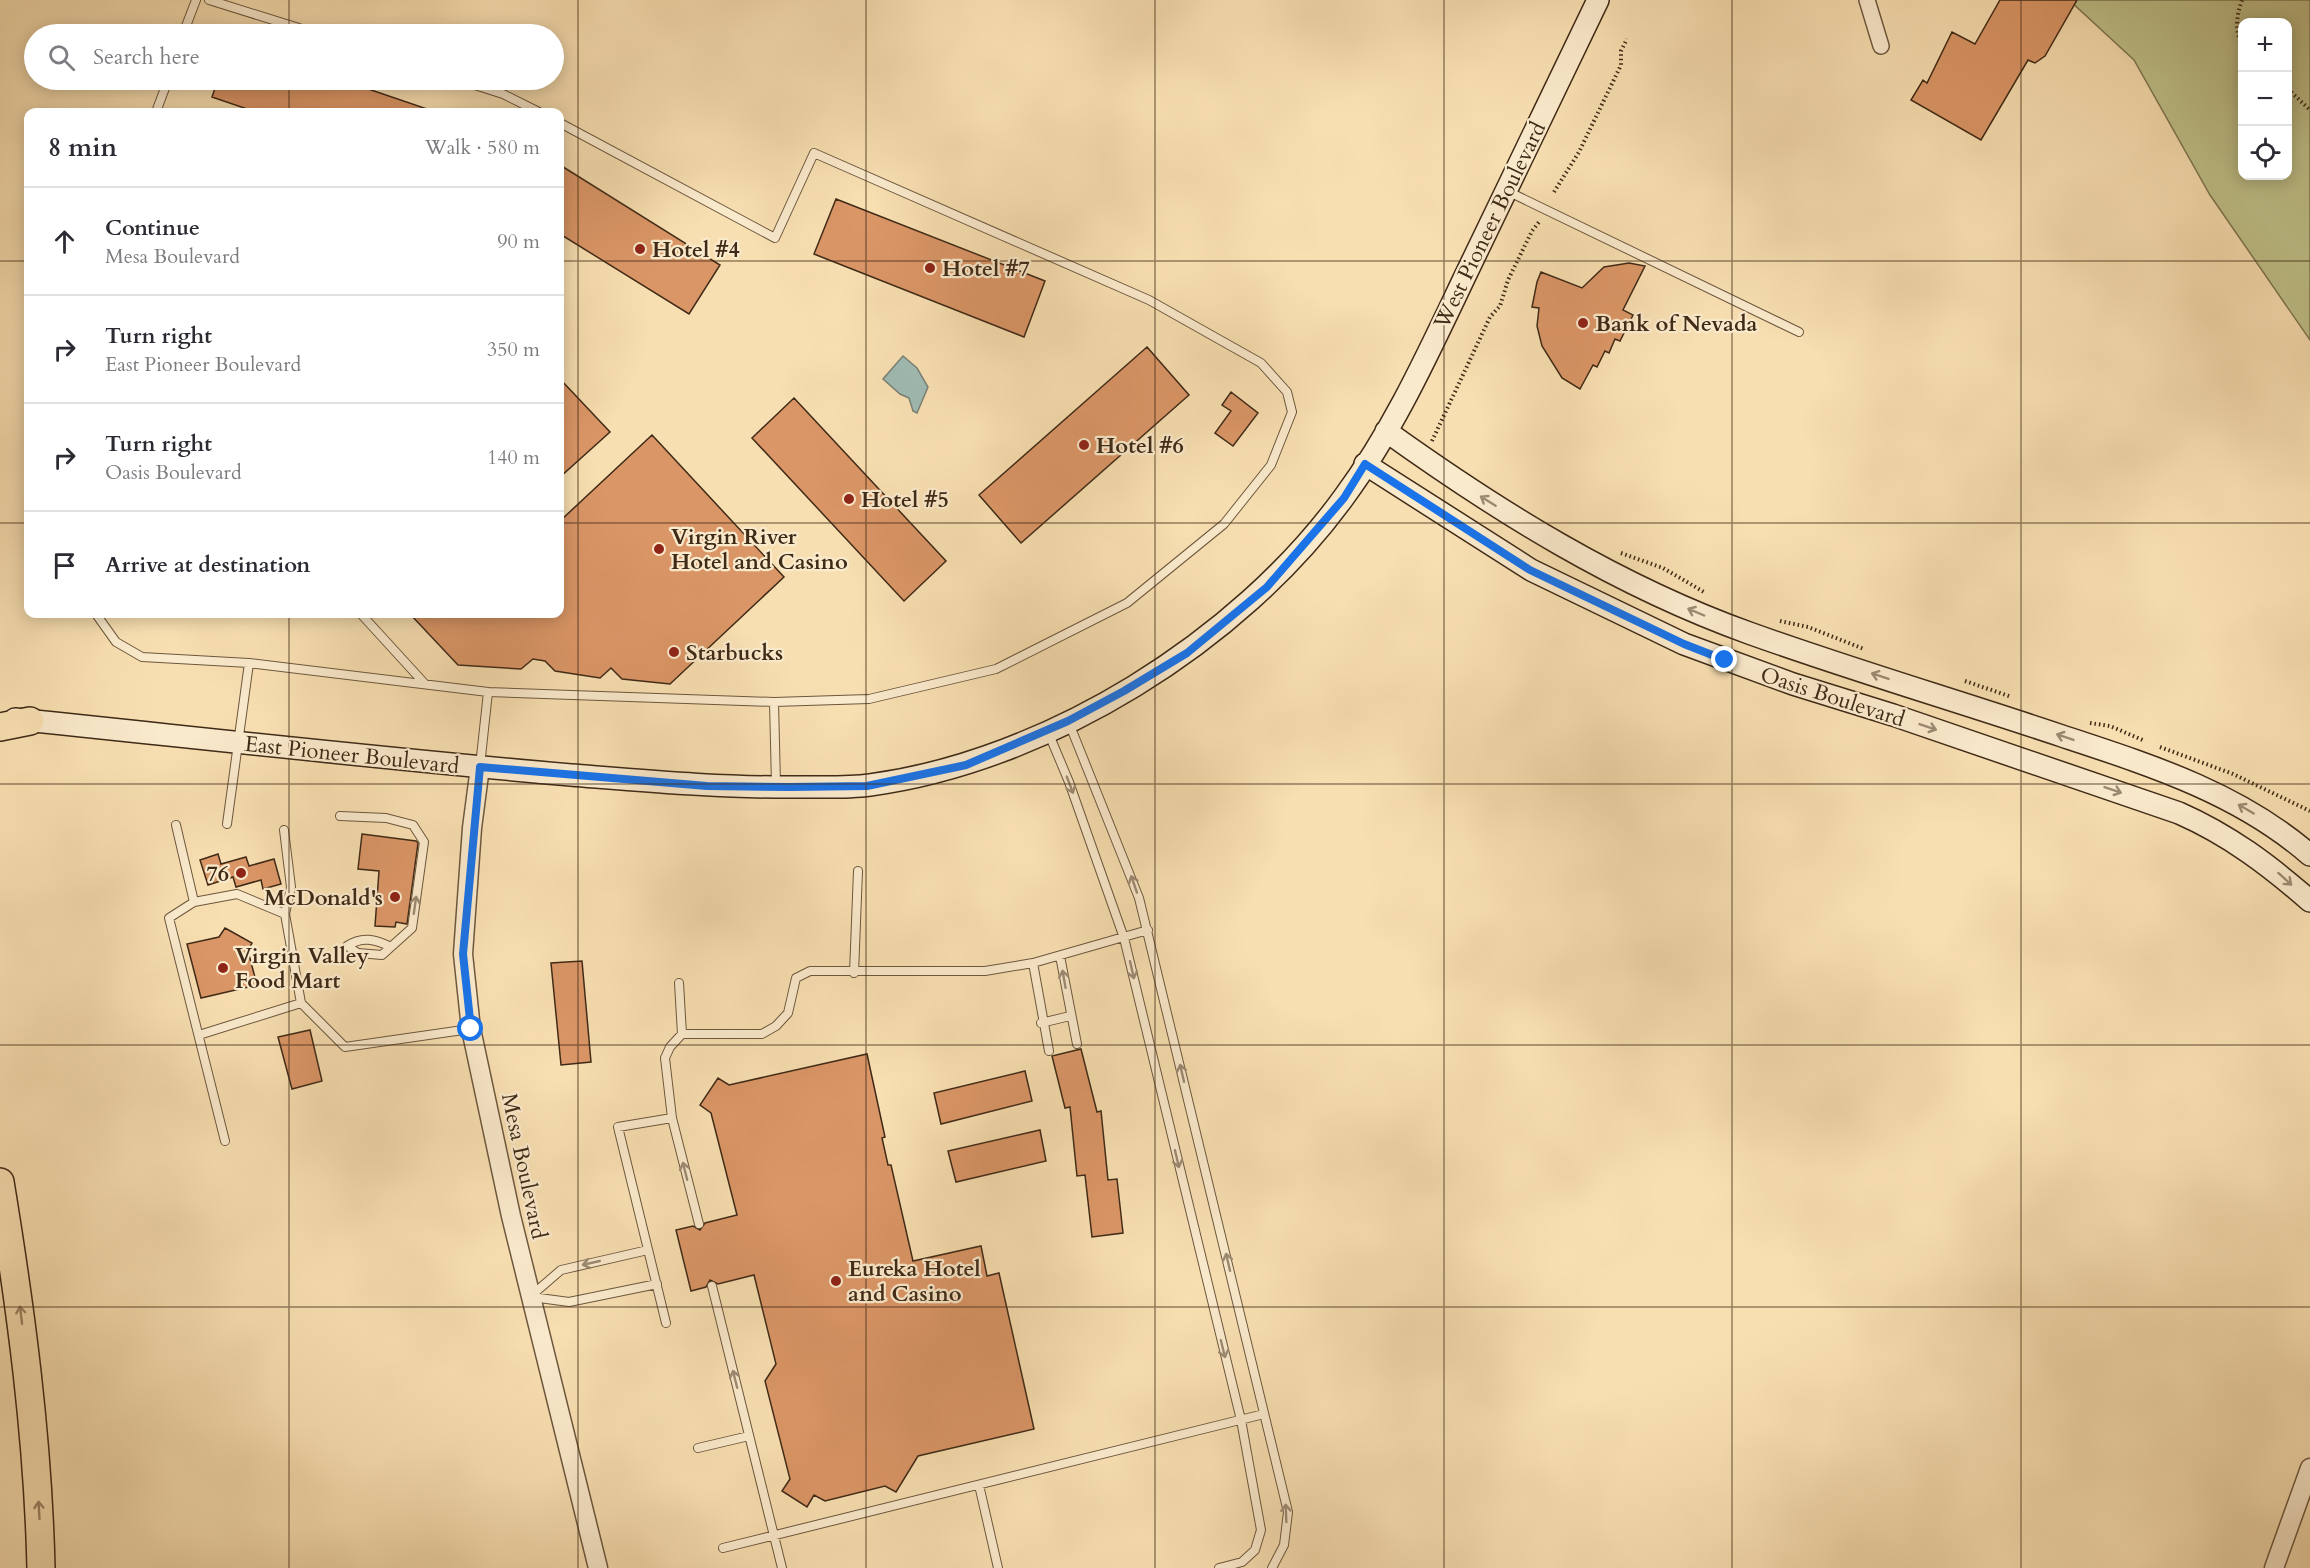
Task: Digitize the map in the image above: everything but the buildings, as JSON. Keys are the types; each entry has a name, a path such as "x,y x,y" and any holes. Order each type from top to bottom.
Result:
{"highway":[{"path":"0,727 30,721"},
{"path":"0,1182 22,1321 37,1459 41,1568"}],"main road":[{"name":"West Pioneer Boulevard","path":"1376,448 1506,190 1598,0"},
{"name":"East Pioneer Boulevard","path":"0,717 480,767 707,786 867,786 966,765 1068,721 1187,653 1267,587 1344,498 1376,448"},
{"name":"Oasis Boulevard","path":"1376,448 1466,486 1557,544 1689,609 1749,633 1983,709 2178,777 2247,809 2288,836 2310,855"},
{"name":"Oasis Boulevard","path":"1376,448 1530,570 1684,644 1792,684 1893,715 2179,813 2211,828 2266,861 2310,901"}],"street":[{"path":"1867,0 1881,46"},
{"name":"Mesa Boulevard","path":"480,767 463,954 471,1029 530,1297 598,1568"},
{"path":"2274,1568 2310,1468"}],"lane":[{"path":"187,24 196,0"},
{"path":"209,0 286,24"},
{"path":"158,108 164,90"},
{"path":"491,90 531,108"},
{"path":"99,618 116,642 142,657 249,663 488,692 774,702 869,699 996,669 1127,603 1224,524 1271,465 1292,412 1287,392 1261,363 1149,300 814,153 775,238 564,125"},
{"path":"1506,190 1799,332"},
{"path":"365,618 425,684"},
{"path":"227,824 249,663"},
{"path":"480,767 488,692"},
{"path":"774,702 776,787"},
{"path":"1068,721 1128,864 1148,930 1288,1512 1284,1545 1272,1568"},
{"path":"1047,731 1069,782 1124,938 1241,1420 1261,1530 1256,1550 1242,1562 1219,1568"},
{"path":"340,816 386,818 413,825 424,842 412,928 391,947 382,955 358,953 347,946 358,939 379,940 391,947"},
{"path":"176,825 194,902"},
{"path":"284,830 291,887 285,914 301,1003 345,1047 471,1029"},
{"path":"855,972 858,871"},
{"path":"225,1141 169,918 194,902 237,894 285,914"},
{"path":"682,1034 762,1034 776,1026 788,1013 796,978 810,971 985,971 1033,963 1148,930"},
{"path":"1060,956 1077,1044"},
{"path":"1033,963 1041,1023 1049,1051"},
{"path":"679,982 682,1034 670,1047 665,1058 672,1118 699,1224"},
{"path":"199,1035 301,1003"},
{"path":"1041,1023 1070,1016"},
{"path":"666,1323 618,1127 672,1118"},
{"path":"530,1297 561,1270 648,1250"},
{"path":"530,1297 569,1302 657,1284"},
{"path":"712,1286 782,1568"},
{"path":"723,1548 1264,1414"},
{"path":"698,1449 749,1436"},
{"path":"979,1485 998,1568"}],"path":[{"path":"2238,34 2237,14 2242,0"},
{"path":"1554,192 1579,152 1612,84 1621,64 1621,51 1627,39"},
{"path":"2292,93 2310,110"},
{"path":"1440,448 1431,443 1490,317 1500,306 1508,280 1532,231 1539,222"},
{"path":"1610,549 1663,568 1707,595"},
{"path":"1772,620 1808,627 1868,651"},
{"path":"1954,679 1989,687 2013,698"},
{"path":"2088,722 2110,726 2153,745 2185,754 2310,811"}],"green space":[{"path":"2069,0 2310,0 2310,340 2210,195 2134,60"}],"water":[{"path":"903,356 917,368 928,387 917,413 913,411 909,398 900,394 883,379"}],"place":[{"name":"Hotel #4","path":"640,249"},
{"name":"Hotel #7","path":"930,268"},
{"name":"Bank of Nevada","path":"1583,323"},
{"name":"Hotel #6","path":"1084,445"},
{"name":"Hotel #5","path":"849,499"},
{"name":"Virgin River Hotel and Casino","path":"659,549"},
{"name":"Starbucks","path":"674,652"},
{"name":"76","path":"241,873"},
{"name":"McDonald's","path":"395,897"},
{"name":"Virgin Valley Food Mart","path":"223,968"},
{"name":"Eureka Hotel and Casino","path":"836,1281"}],"route":[{"path":"471,1029 463,954 472,828 480,767 707,786 790,787 867,786 966,765 1068,721 1187,653 1267,587 1344,498 1365,464 1530,570 1684,644 1725,660"}]}
